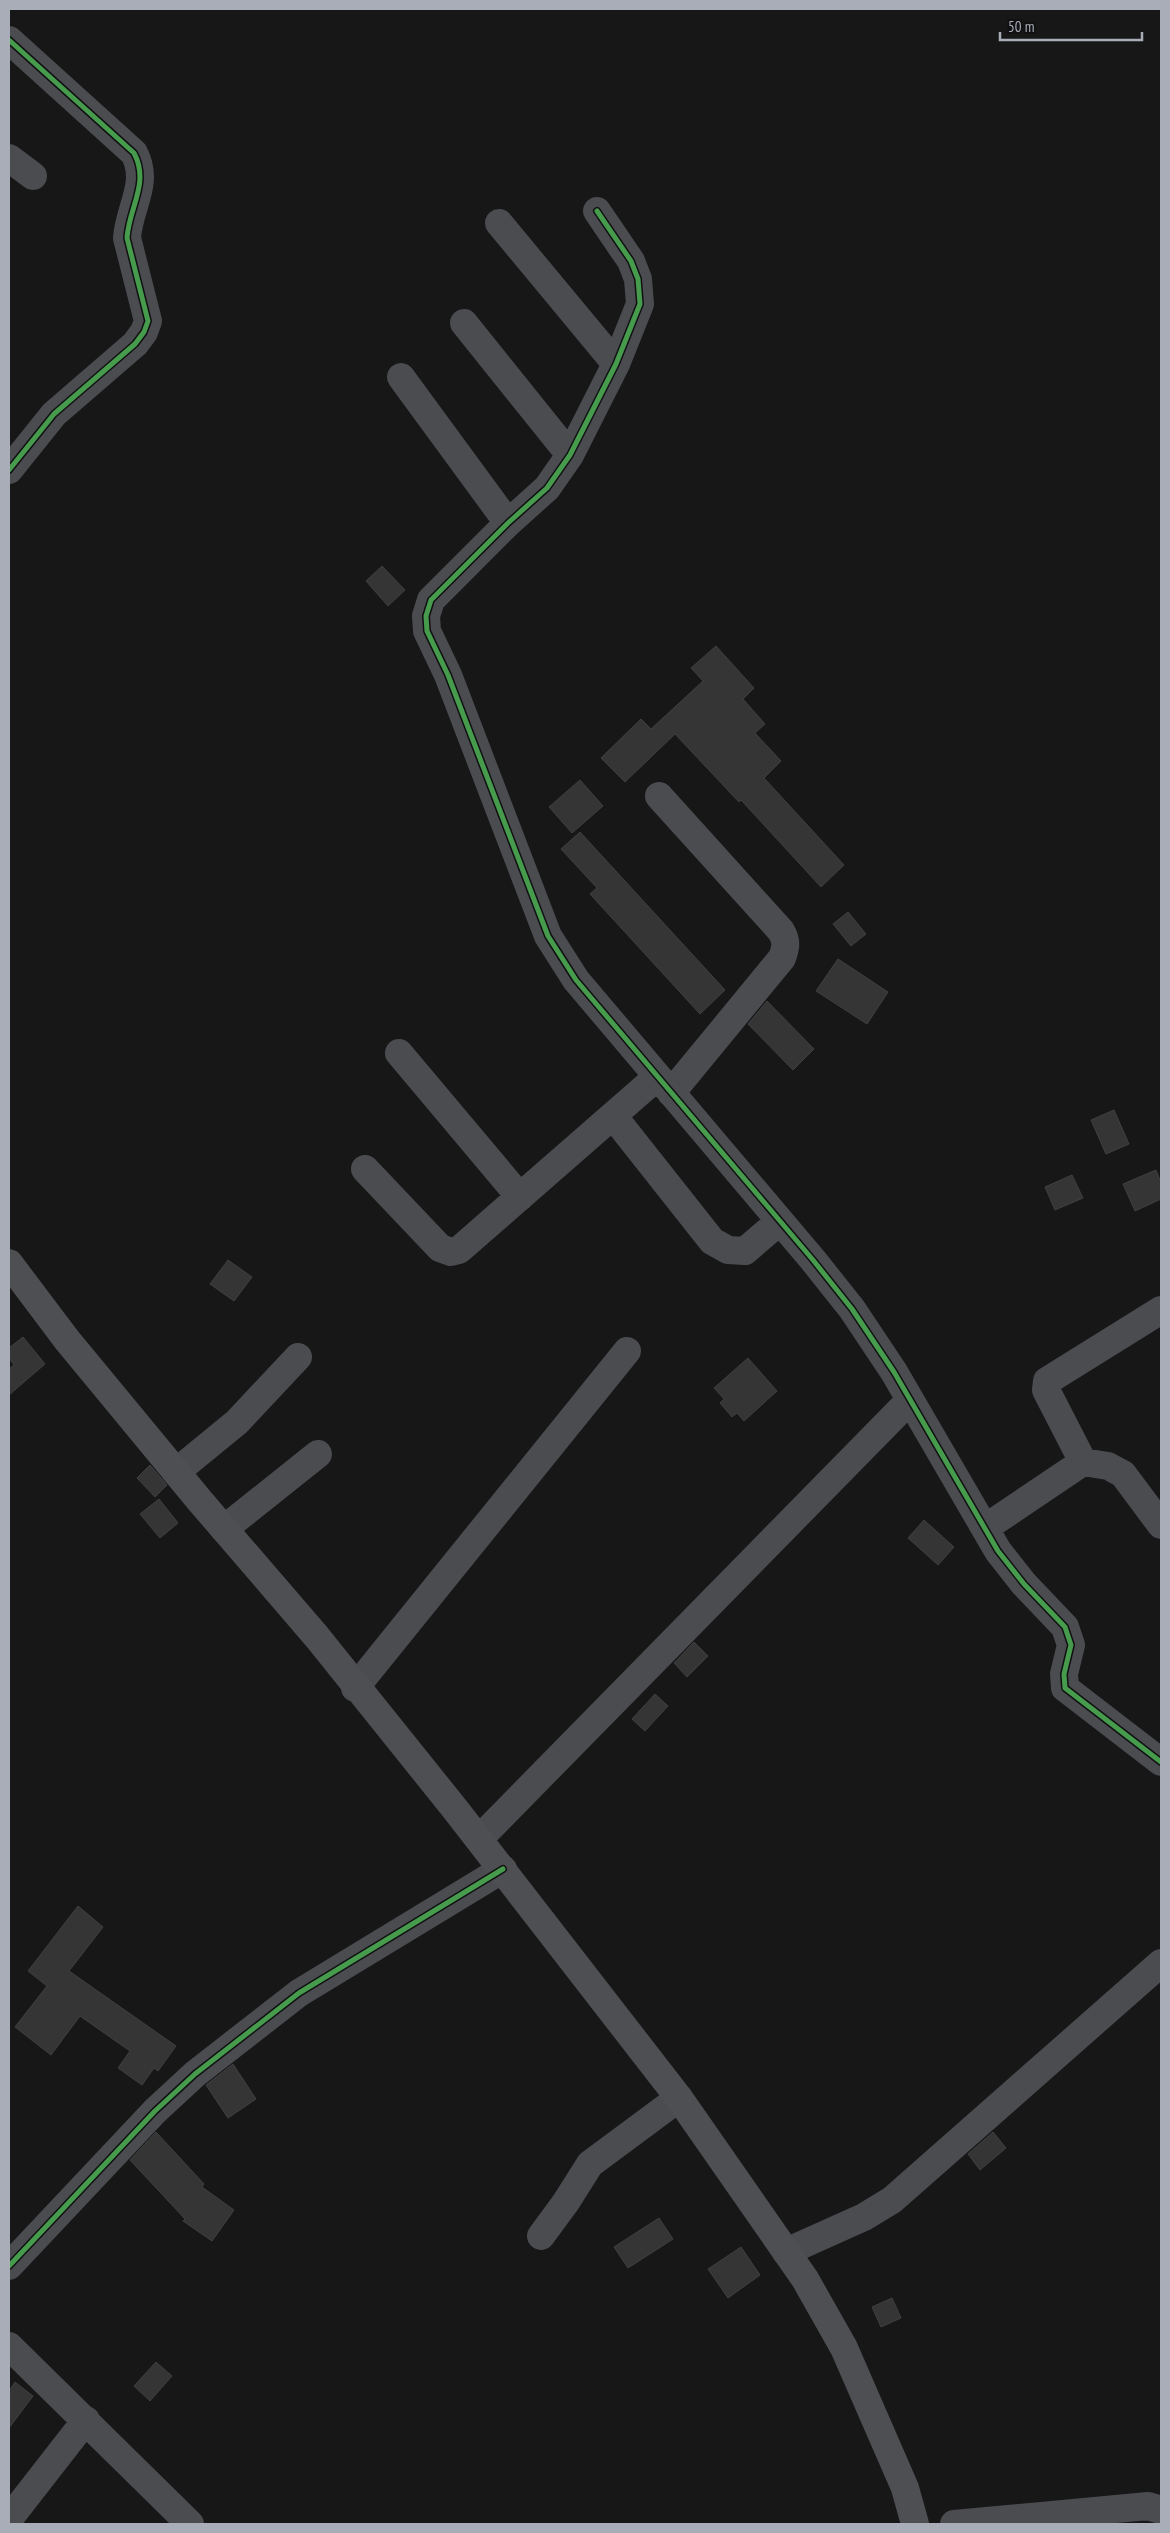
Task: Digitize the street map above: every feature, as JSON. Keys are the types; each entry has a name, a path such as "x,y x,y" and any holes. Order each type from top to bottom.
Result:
{"main road":[{"path":"9,1263 67,1340 176,1472 317,1637 355,1688 503,1869 679,2098 805,2279 844,2348 905,2488 915,2524"}],"street":[{"path":"9,40 134,154 139,162 141,180 128,226 127,238 148,321 144,332 135,344 59,410 9,470"},
{"path":"9,158 33,176"},
{"path":"598,211 631,261 638,279 640,304 616,364 570,455 547,488 508,523 431,600 426,616 427,631 448,675 548,936 576,980 780,1221 852,1310 894,1372 909,1401 1008,1564 1066,1627 1070,1635 1071,1652 1064,1674 1065,1688 1161,1762"},
{"path":"499,223 616,364"},
{"path":"464,323 570,455"},
{"path":"401,377 508,523"},
{"path":"365,1169 440,1248 451,1252 459,1250 614,1117 664,1085 782,958 786,948 785,939 781,931 659,796"},
{"path":"399,1052 520,1197"},
{"path":"614,1117 712,1241 728,1250 744,1251 780,1221"},
{"path":"1083,1462 1046,1390 1047,1380 1161,1310"},
{"path":"355,1688 627,1351"},
{"path":"176,1472 237,1422 298,1357"},
{"path":"479,1839 909,1401"},
{"path":"224,1529 318,1454"},
{"path":"985,1528 1083,1462 1108,1466 1123,1474 1161,1525"},
{"path":"9,2266 155,2111 195,2074 299,1993 503,1869"},
{"path":"786,2252 864,2217 892,2200 1161,1963"},
{"path":"541,2236 566,2202 590,2164 679,2098"},
{"path":"9,2346 190,2524"},
{"path":"9,2519 86,2420"},
{"path":"954,2524 1148,2506 1161,2510"}],"building":[{"path":"382,566 405,590 388,606 366,581"},
{"path":"716,646 754,688 743,699 765,724 755,733 781,761 764,778 844,865 821,887 741,800 739,802 675,734 625,782 601,758 641,719 651,729 703,681 691,668"},
{"path":"580,780 603,806 572,833 549,807"},
{"path":"580,832 725,990 700,1014 590,894 597,888 561,849"},
{"path":"848,912 866,934 851,946 833,924"},
{"path":"838,959 888,992 867,1024 816,991"},
{"path":"767,1001 814,1049 793,1070 748,1024"},
{"path":"1114,1110 1129,1144 1106,1154 1091,1120"},
{"path":"1156,1170 1161,1183 1161,1199 1135,1211 1123,1184"},
{"path":"1072,1175 1083,1198 1055,1210 1045,1187"},
{"path":"228,1260 252,1277 234,1301 210,1284"},
{"path":"23,1337 45,1364 9,1395 9,1369 14,1365 9,1358 9,1348"},
{"path":"748,1358 777,1391 744,1421 737,1413 732,1417 720,1403 724,1399 714,1388"},
{"path":"150,1465 167,1485 155,1497 137,1478"},
{"path":"159,1499 178,1523 160,1538 140,1514"},
{"path":"924,1520 954,1547 938,1565 908,1538"},
{"path":"694,1642 708,1656 687,1677 674,1663"},
{"path":"655,1694 668,1706 645,1731 632,1719"},
{"path":"78,1906 103,1927 69,1971 176,2046 158,2071 154,2068 142,2085 118,2068 130,2051 80,2016 51,2055 15,2027 47,1986 28,1971"},
{"path":"233,2064 256,2099 228,2118 206,2085"},
{"path":"156,2132 204,2184 202,2187 234,2210 212,2241 183,2221 185,2219 130,2160"},
{"path":"993,2132 1006,2148 980,2170 968,2154"},
{"path":"659,2218 673,2239 628,2268 614,2247"},
{"path":"741,2247 760,2275 728,2298 708,2269"},
{"path":"892,2298 901,2318 881,2327 872,2307"},
{"path":"156,2362 172,2376 150,2401 134,2386"},
{"path":"15,2382 33,2396 9,2428 9,2391"}],"cycle path":[{"path":"9,40 134,153 140,175 127,238 148,321 144,332 135,344 54,414 9,470"},
{"path":"597,211 631,261 638,279 640,304 616,364 570,455 547,488 508,523 431,600 426,616 427,631 448,675 548,936 576,980 813,1260 852,1309 894,1372 998,1551 1024,1584 1065,1627 1071,1645 1064,1674 1065,1688 1161,1762"},
{"path":"9,2266 155,2111 195,2074 299,1993 503,1869"}]}
